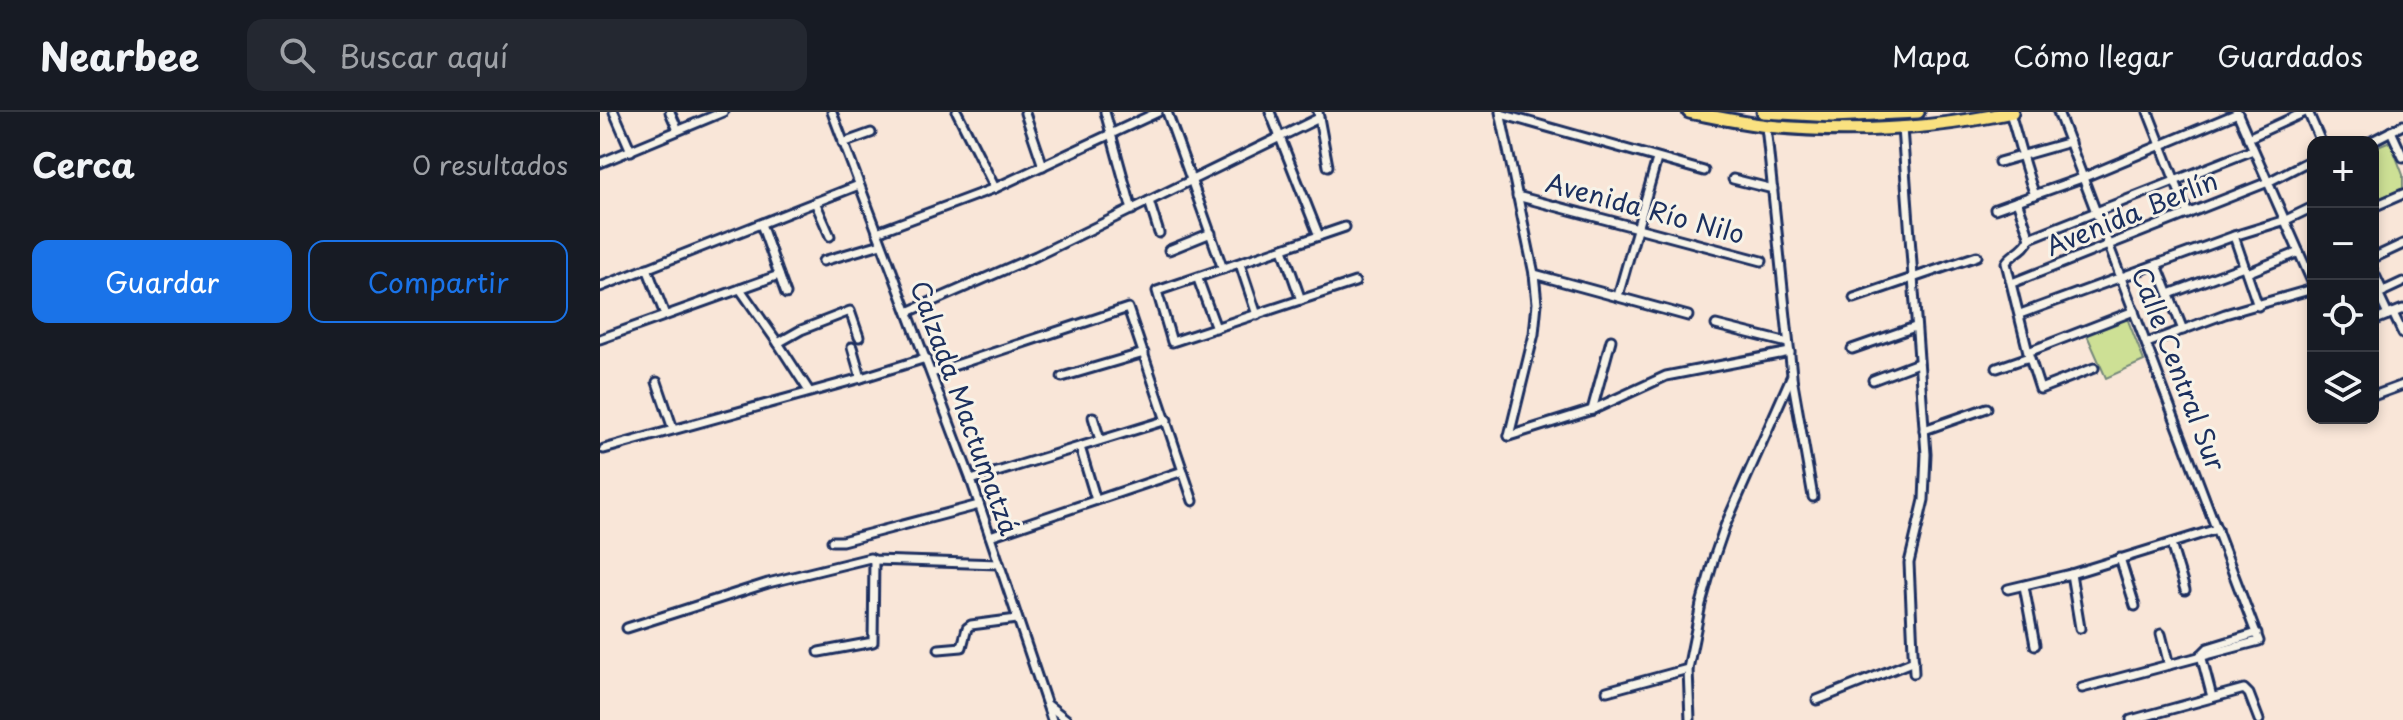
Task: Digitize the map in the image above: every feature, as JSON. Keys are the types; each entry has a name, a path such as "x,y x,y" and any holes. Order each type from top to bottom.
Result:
{"main road":[{"path":"1689,112 1766,126 1839,130 1955,123 2011,112"},
{"path":"1763,112 1832,116 1918,112"}],"street":[{"path":"614,112 631,151"},
{"path":"670,112 678,130"},
{"path":"600,163 723,112"},
{"name":"Calzada Mactumatzá","path":"832,112 971,480 1052,720"},
{"path":"957,112 995,188"},
{"path":"1105,112 1132,210"},
{"path":"877,232 995,188 1158,112"},
{"path":"1167,112 1223,269"},
{"path":"1270,112 1319,236"},
{"path":"2011,112 2022,150 2021,157 2035,195"},
{"name":"Calle Central Sur","path":"2058,112 2258,637 2208,648 2201,655"},
{"path":"2148,112 2188,214"},
{"path":"1995,209 2082,178 2238,112 2311,280"},
{"path":"2248,138 2308,113 2319,112"},
{"path":"1025,113 1043,166"},
{"path":"1704,171 1500,113 1534,274 1537,303 1534,334 1509,436 1592,410 1679,372 1790,352"},
{"path":"2308,113 2318,136"},
{"path":"908,312 1132,210 1280,138 1319,115 1328,166"},
{"path":"2379,137 2403,125"},
{"path":"1766,126 1792,375 1813,497"},
{"path":"1902,128 1926,475 1924,500 1909,563 1914,673"},
{"path":"2391,131 2403,157"},
{"path":"843,143 871,133"},
{"path":"1999,162 2070,142"},
{"path":"2094,368 2040,389 2028,355 2006,263 2008,259 2023,250 2030,238 2253,150"},
{"path":"1618,296 1657,159"},
{"name":"Avenida Berlín","path":"2012,283 2268,182 2307,162"},
{"path":"1733,179 1773,189"},
{"path":"600,287 859,185"},
{"path":"2379,204 2403,194"},
{"name":"Avenida Río Nilo","path":"1517,196 1762,261"},
{"path":"1149,201 1159,233"},
{"path":"2017,201 2030,238"},
{"path":"815,202 830,236"},
{"path":"2020,314 2286,220 2311,208"},
{"path":"761,224 786,294"},
{"path":"1345,227 1157,291 1172,342 1355,282"},
{"path":"1169,250 1211,233"},
{"path":"2234,236 2258,306"},
{"path":"823,261 881,244"},
{"path":"2379,255 2403,244"},
{"path":"1283,249 1301,300"},
{"path":"2169,294 2299,252"},
{"path":"1854,298 1977,256"},
{"path":"2303,261 2307,259"},
{"path":"1240,264 1257,315"},
{"path":"2157,265 2183,330"},
{"path":"647,268 665,315"},
{"path":"1534,274 1688,316"},
{"path":"600,339 779,275"},
{"path":"1198,279 1216,328"},
{"path":"2379,294 2403,282"},
{"path":"2147,343 2307,288"},
{"path":"740,289 809,391"},
{"path":"2379,296 2403,334"},
{"path":"932,373 1125,308 1130,311 1193,501"},
{"path":"2379,319 2403,309"},
{"path":"778,343 801,330 850,311 859,337"},
{"path":"1997,368 2134,311"},
{"path":"1716,325 1788,343"},
{"path":"1852,349 1915,327"},
{"path":"1592,410 1611,340"},
{"path":"852,347 861,378"},
{"path":"1062,377 1144,353"},
{"path":"604,449 926,358"},
{"path":"1873,380 1918,363"},
{"path":"1690,720 1688,669 1701,604 1725,526 1792,375"},
{"path":"657,382 673,429"},
{"path":"2379,394 2403,385"},
{"path":"1924,430 1987,408"},
{"path":"1093,417 1100,440"},
{"path":"971,480 1167,420"},
{"path":"1080,447 1096,500"},
{"path":"990,536 1183,471"},
{"path":"832,541 979,505"},
{"path":"2008,589 2071,574 2217,529"},
{"path":"2171,544 2185,590"},
{"path":"627,628 768,583 870,558 999,564"},
{"path":"2120,558 2135,606"},
{"path":"819,652 873,642 874,560"},
{"path":"2071,574 2080,628"},
{"path":"2024,586 2035,645"},
{"path":"939,649 962,647 967,628 971,625 1017,619"},
{"path":"2161,634 2169,665"},
{"path":"2082,688 2201,655 2212,697"},
{"path":"1817,700 1914,661"},
{"path":"1607,691 1688,669"},
{"path":"2131,720 2244,689 2248,691 2259,720"},
{"path":"1046,704 1067,720"}],"green space":[{"path":"2390,141 2403,175 2403,189 2379,199 2379,146"},
{"path":"2127,318 2144,361 2106,378 2086,333"}]}
